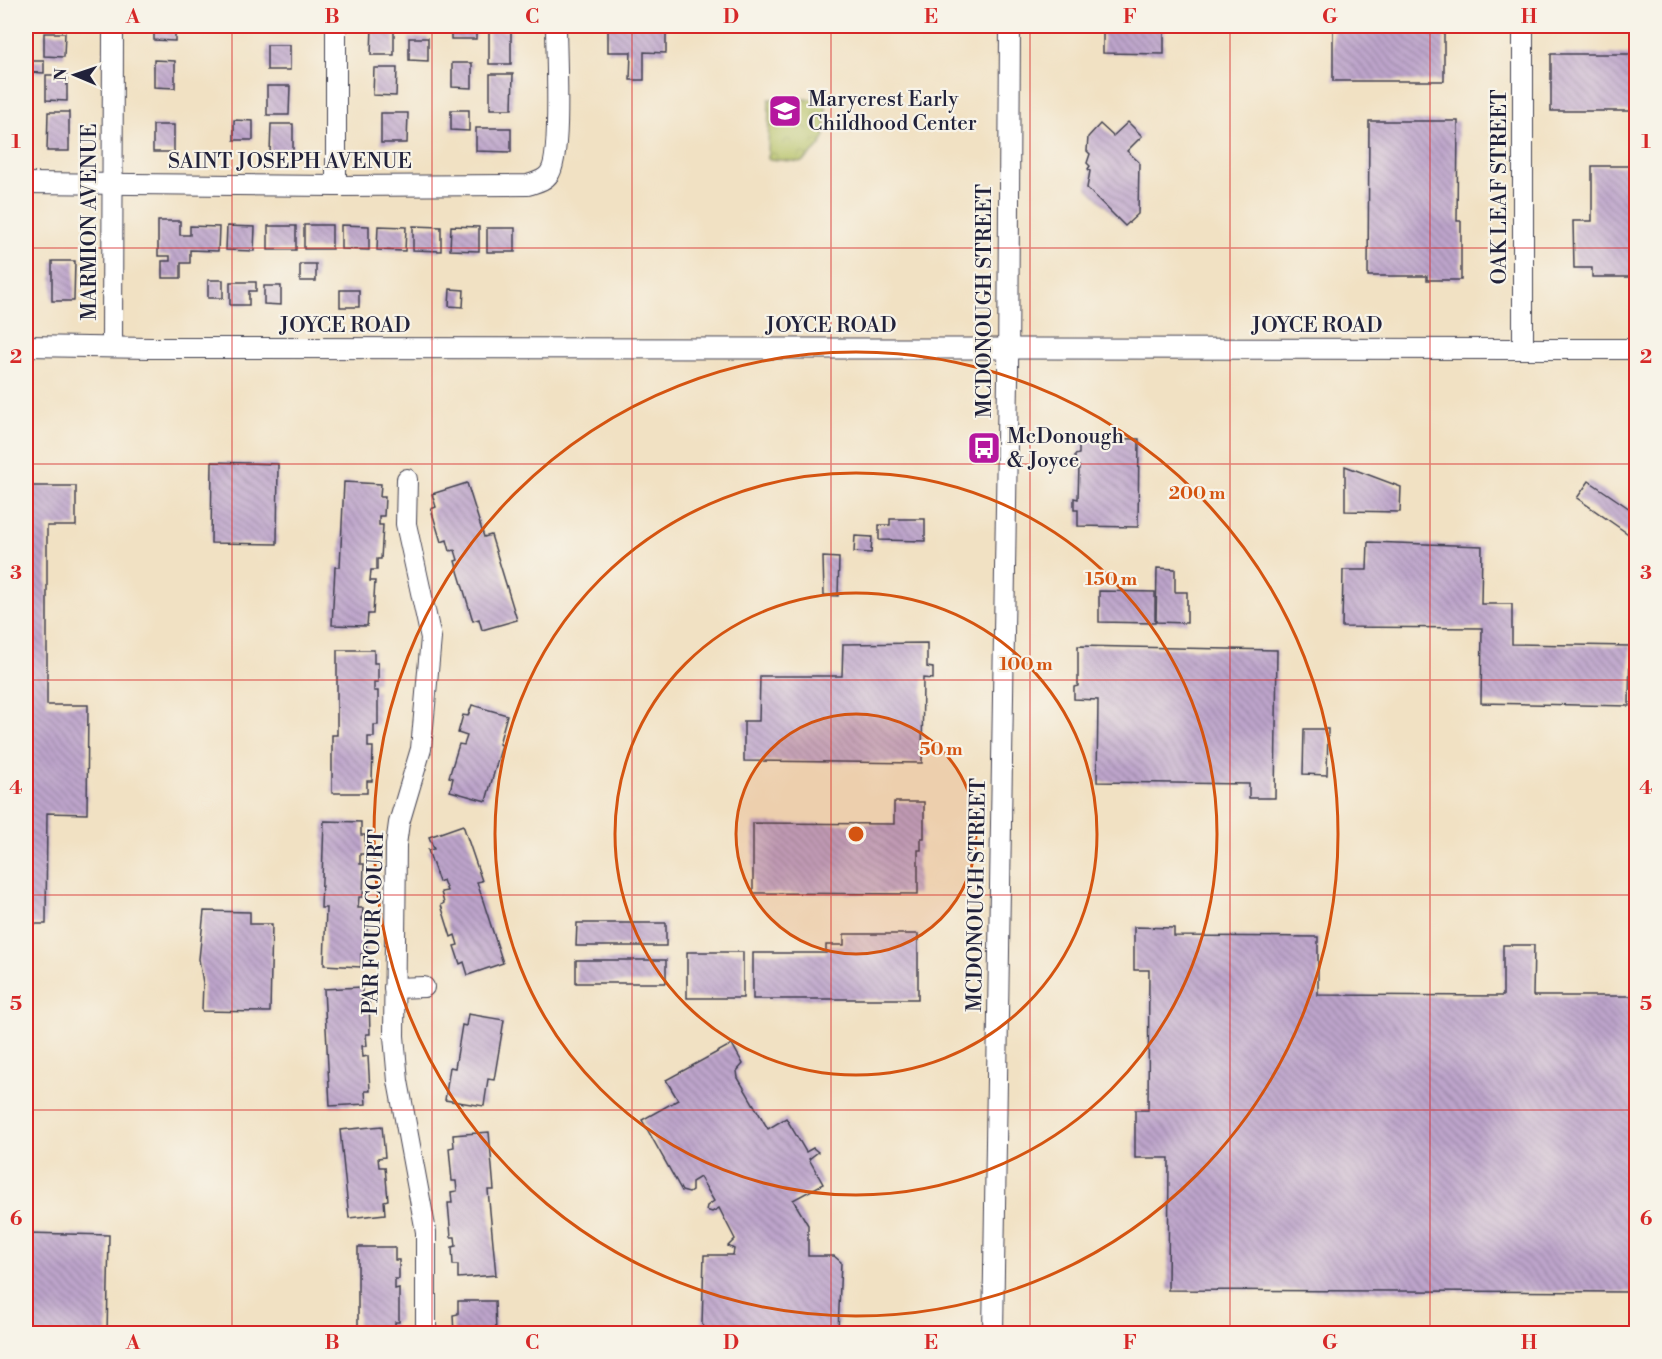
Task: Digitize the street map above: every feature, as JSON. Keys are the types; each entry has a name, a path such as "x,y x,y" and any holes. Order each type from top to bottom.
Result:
{"street":[{"name":"MARMION AVENUE","path":"112,347 113,26"},
{"path":"336,26 336,186"},
{"name":"SAINT JOSEPH AVENUE","path":"26,183 528,185 541,181 550,173 556,150 556,26"},
{"name":"MCDONOUGH STREET","path":"993,1334 1008,350 1010,26"},
{"name":"OAK LEAF STREET","path":"1523,26 1523,349"},
{"name":"JOYCE ROAD","path":"26,346 1008,350 1636,349"},
{"name":"PAR FOUR COURT","path":"407,479 406,524 431,638 421,749 399,823 396,845 394,988 398,1081 426,1232 426,1334"},
{"path":"394,988 424,987"}],"green space":[{"path":"769,99 826,99 826,129 823,141 802,162 768,159"}],"building":[{"path":"154,26 175,26 175,41 154,40"},
{"path":"372,26 394,26 394,55 371,55"},
{"path":"451,26 476,26 476,39 451,39"},
{"path":"608,26 666,26 666,53 644,52 644,80 630,80 631,52 608,52"},
{"path":"1103,26 1164,26 1164,54 1103,53"},
{"path":"1333,26 1444,26 1444,81 1333,81"},
{"path":"489,30 511,31 511,64 489,64"},
{"path":"44,33 65,33 64,57 44,56"},
{"path":"409,38 428,38 428,61 409,60"},
{"path":"267,45 290,45 290,70 267,70"},
{"path":"1551,54 1636,54 1636,111 1551,111"},
{"path":"154,60 175,61 175,88 154,87"},
{"path":"29,61 44,61 44,73 29,72"},
{"path":"452,63 472,63 472,88 452,87"},
{"path":"374,68 397,68 396,96 373,95"},
{"path":"490,74 513,74 512,109 490,109"},
{"path":"46,75 67,75 67,101 46,100"},
{"path":"267,86 290,86 289,115 267,115"},
{"path":"451,110 469,110 469,131 451,130"},
{"path":"48,112 69,112 69,151 47,151"},
{"path":"381,113 408,113 407,143 381,143"},
{"path":"234,120 253,121 253,140 234,140"},
{"path":"1369,121 1458,121 1457,221 1461,221 1461,280 1427,280 1427,276 1368,276"},
{"path":"1128,122 1142,136 1127,151 1139,162 1138,214 1125,226 1087,188 1090,166 1087,163 1090,154 1087,151 1088,137 1100,124 1113,136"},
{"path":"271,124 293,124 293,153 270,153"},
{"path":"153,125 174,125 174,152 153,152"},
{"path":"476,128 511,128 511,152 476,151"},
{"path":"26,131 30,131 30,150 26,150"},
{"path":"1592,166 1636,166 1636,277 1592,277 1592,268 1574,268 1573,221 1592,221"},
{"path":"158,221 180,221 180,235 190,235 190,226 219,227 218,251 190,250 190,263 181,263 181,278 162,278 162,261 170,261 170,256 158,256"},
{"path":"304,225 332,225 332,249 304,249"},
{"path":"341,225 369,226 369,250 341,249"},
{"path":"227,226 255,227 254,251 226,250"},
{"path":"268,226 296,226 296,250 268,250"},
{"path":"378,226 406,227 405,251 377,250"},
{"path":"413,226 441,227 441,251 413,250"},
{"path":"451,226 479,227 479,251 450,250"},
{"path":"487,228 515,228 515,252 487,252"},
{"path":"52,261 75,261 74,301 52,301"},
{"path":"300,264 316,264 316,281 300,281"},
{"path":"208,280 223,280 223,298 208,298"},
{"path":"230,282 256,282 256,291 249,291 249,305 230,305"},
{"path":"264,286 281,286 281,305 264,304"},
{"path":"450,289 464,290 463,307 449,306"},
{"path":"340,290 359,290 359,307 340,307"},
{"path":"1079,438 1139,439 1138,527 1078,526 1078,510 1074,510 1074,498 1078,499 1079,466 1075,466 1075,455 1079,454"},
{"path":"212,462 278,464 277,544 211,543"},
{"path":"1345,466 1401,487 1400,512 1345,511"},
{"path":"1589,481 1636,513 1634,538 1577,498"},
{"path":"344,482 381,484 380,497 385,497 384,516 379,516 379,525 383,525 381,559 377,559 377,570 371,570 370,581 375,581 373,614 368,614 367,626 332,625 335,567 340,567"},
{"path":"467,483 484,537 491,535 517,620 482,630 479,619 473,621 455,561 458,560 455,550 450,551 447,540 441,542 431,509 436,507 432,494"},
{"path":"26,486 76,486 76,526 47,526 47,705 88,705 87,814 47,813 46,924 26,924"},
{"path":"890,519 925,519 925,541 879,540 879,525 890,525"},
{"path":"855,536 872,537 871,553 854,552"},
{"path":"1368,542 1482,546 1481,604 1512,604 1512,644 1630,646 1629,706 1481,703 1482,628 1342,627 1343,570 1367,570"},
{"path":"823,557 839,558 838,596 824,595"},
{"path":"1157,568 1175,569 1175,592 1187,592 1187,623 1156,622"},
{"path":"1099,591 1155,592 1155,623 1099,622"},
{"path":"927,643 927,667 933,668 933,679 923,678 922,763 744,761 744,721 759,721 760,676 842,676 843,644"},
{"path":"1078,646 1277,650 1275,798 1249,798 1249,784 1097,782 1098,700 1074,699 1074,687 1078,686"},
{"path":"337,650 374,650 374,663 378,663 378,682 374,682 374,691 378,691 378,725 374,725 374,737 368,737 368,747 373,747 372,781 367,781 367,793 332,793 332,735 337,735"},
{"path":"472,705 507,715 499,744 502,745 486,801 450,791 453,778 449,777 459,744 464,745 467,736 458,733 463,715 468,716"},
{"path":"1304,729 1328,729 1327,775 1303,774"},
{"path":"894,802 924,802 924,838 921,838 921,850 918,850 918,894 753,893 753,823 894,824"},
{"path":"324,821 361,822 361,835 365,835 365,854 360,854 360,864 364,864 363,897 359,897 358,908 363,908 362,920 367,920 366,954 361,954 361,967 324,965 326,908 321,908"},
{"path":"463,825 482,881 477,882 503,963 468,975 464,962 460,964 454,946 458,945 455,935 451,937 441,905 444,903 441,892 447,891 443,880 439,882 428,850 434,849 429,837"},
{"path":"204,911 250,912 250,924 272,924 270,1012 202,1011 203,983 199,959"},
{"path":"577,923 666,923 666,946 576,946"},
{"path":"1134,927 1174,928 1174,936 1318,937 1318,995 1503,996 1503,945 1534,945 1533,996 1636,996 1636,1292 1168,1290 1169,1158 1135,1158 1135,1110 1148,1110 1149,970 1134,970"},
{"path":"844,934 918,934 918,999 753,999 753,953 826,953 826,945 844,945"},
{"path":"687,952 743,952 743,998 687,998"},
{"path":"576,960 666,960 666,983 576,983"},
{"path":"362,987 362,1000 369,999 370,1034 366,1034 367,1046 362,1046 363,1057 368,1056 370,1091 365,1091 366,1104 330,1106 324,989"},
{"path":"468,1014 504,1020 494,1080 488,1079 484,1106 445,1100 450,1067 455,1068 462,1025 466,1026"},
{"path":"732,1044 743,1064 737,1071 738,1078 768,1129 786,1118 806,1152 813,1148 818,1152 809,1159 823,1184 793,1200 808,1225 808,1256 834,1256 841,1262 838,1331 812,1331 812,1334 729,1334 729,1331 706,1330 702,1324 704,1255 733,1255 734,1249 728,1246 735,1239 719,1208 712,1212 706,1210 707,1206 714,1201 700,1177 692,1182 692,1191 689,1193 682,1191 642,1120 678,1100 666,1080"},
{"path":"382,1126 385,1157 378,1158 379,1167 385,1167 388,1200 384,1201 385,1214 349,1218 340,1130"},
{"path":"489,1132 494,1190 488,1190 496,1275 458,1278 458,1265 453,1265 452,1247 456,1246 455,1237 451,1237 448,1203 452,1203 451,1192 457,1191 456,1181 452,1181 449,1148 454,1147 453,1135"},
{"path":"26,1233 109,1235 107,1334 26,1334"},
{"path":"358,1247 395,1247 395,1260 399,1260 399,1279 395,1279 395,1289 399,1288 399,1322 395,1322 395,1334 358,1334"},
{"path":"458,1301 495,1301 496,1334 454,1334 453,1315 458,1314"}],"place":[{"name":"Marycrest Early Childhood Center","path":"785,111"},
{"name":"McDonough & Joyce","path":"984,448"}]}
